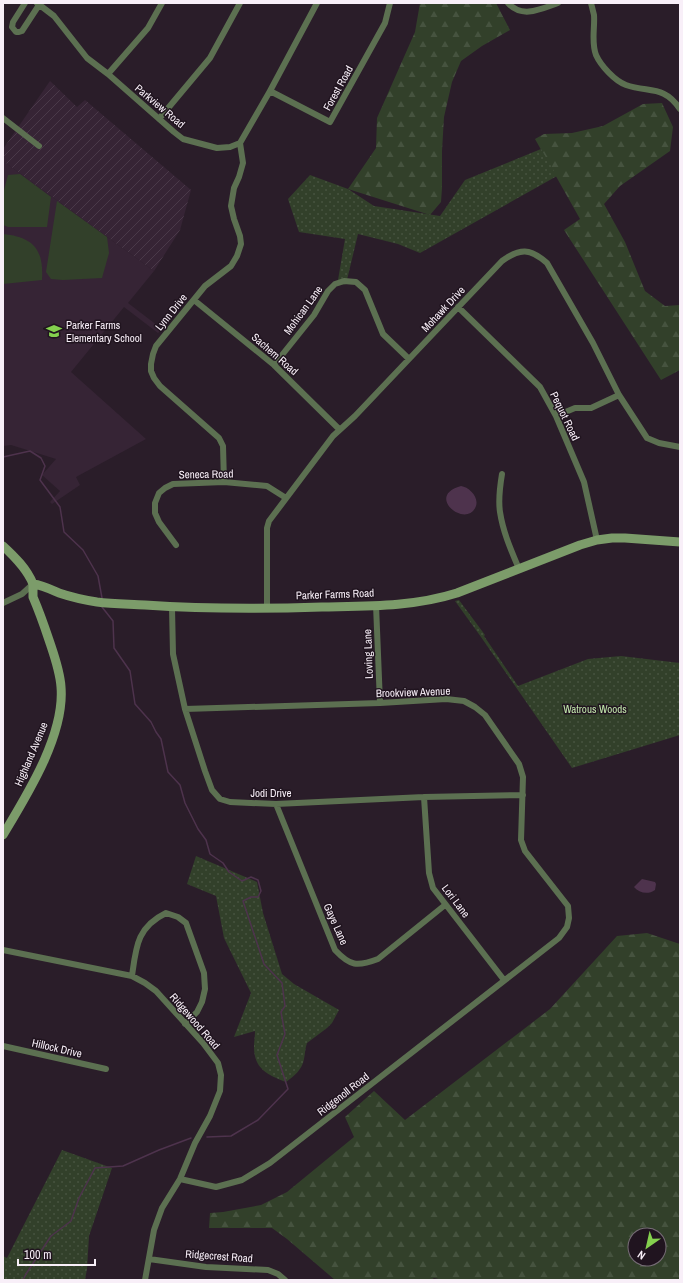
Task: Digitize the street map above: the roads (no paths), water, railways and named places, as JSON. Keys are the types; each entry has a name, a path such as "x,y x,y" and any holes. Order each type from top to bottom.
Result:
{"street":[{"path":"25,3 13,22 12,26 16,32 22,31 38,4"},
{"path":"108,74 148,28 162,3"},
{"path":"159,119 210,58 240,3"},
{"path":"240,143 270,91 317,3"},
{"name":"Forest Road","path":"270,91 330,122 385,23 390,3"},
{"path":"508,3 515,9 523,12 536,11 558,3"},
{"path":"591,3 594,16 594,44 596,55 606,69 615,79 626,85 661,92 676,102 680,110"},
{"name":"Parkview Road","path":"38,4 54,16 87,58 108,74 183,139 217,148 230,147 240,143"},
{"path":"3,118 39,146"},
{"name":"Lynn Drive","path":"224,482 223,446 219,438 160,386 151,371 153,354 156,346 205,286 231,266 237,256 241,244 231,206 234,188 243,163 240,143"},
{"name":"Mohawk Drive","path":"267,608 267,528 269,521 339,429 354,416 409,360 502,261 512,254 521,251 531,252 547,263 593,343 619,395 647,438 659,443 680,447"},
{"name":"Mohican Lane","path":"274,365 314,315 328,291 336,284 344,281 356,282 365,290 383,334 409,360"},
{"name":"Sachem Road","path":"194,300 274,365 339,429"},
{"name":"Pequot Road","path":"458,307 540,387 556,416 584,482 597,540"},
{"path":"556,416 575,408 591,408 619,395"},
{"path":"502,474 499,491 500,511 505,537 519,569"},
{"name":"Seneca Road","path":"176,544 162,527 155,512 159,493 173,484 224,482 267,486 286,498"},
{"name":"Parker Farms Road","path":"33,584 84,600 172,608 267,608 409,603 441,598 580,545 597,540 625,538 680,542"},
{"path":"3,546 18,561 28,574 33,584 22,594 3,603"},
{"name":"Highland Avenue","path":"3,835 42,764 55,732 60,710 61,685 58,666 33,597 33,584"},
{"name":"Loving Lane","path":"376,605 380,703"},
{"name":"Jodi Drive","path":"172,608 173,654 185,709 212,790 220,799 230,802 276,804 424,797 523,795"},
{"name":"Brookview Avenue","path":"185,709 380,703 446,699 464,701 485,715 519,764 524,777 521,840 524,851 568,906 569,918 567,927 559,938 504,980"},
{"name":"Lori Lane","path":"424,797 429,873 433,888 504,980"},
{"name":"Gaye Lane","path":"276,804 335,950 344,960 354,964 367,963 378,958 445,905"},
{"path":"132,976 136,945 145,929 155,918 166,912 178,917 186,923 204,973 205,989 202,1002 197,1012 185,1024"},
{"name":"Ridgewood Road","path":"3,950 132,976 156,991 203,1043 218,1063 221,1075 220,1091 210,1116 195,1143 180,1179 162,1208 154,1230 145,1280"},
{"name":"Ridgenoll Road","path":"180,1179 216,1187 242,1180 270,1163 504,980"},
{"name":"Hillock Drive","path":"3,1046 106,1069"},
{"name":"Ridgecrest Road","path":"149,1259 206,1267 268,1270 278,1274 285,1280"}],"waterway":[{"path":"3,457 30,451 41,458 45,466 40,480 60,507 64,532 83,550 98,576 102,598"},
{"path":"102,607 113,621 114,648 130,671 135,704 151,722 161,739 168,772 180,785 185,803 198,829 206,840 210,854 223,863 229,872 242,881 251,877 258,880 261,891 258,897 251,897 243,901 264,964 282,983 285,1006 281,1012 285,1034 277,1055 288,1089 258,1120 231,1136 207,1137"},
{"path":"23,1280 51,1236 71,1221 79,1198 95,1168 123,1166 191,1138"}],"place":[{"name":"Parker Farms Elementary School","path":"54,331"}],"park label":[{"name":"Watrous Woods","path":"595,709"}]}
